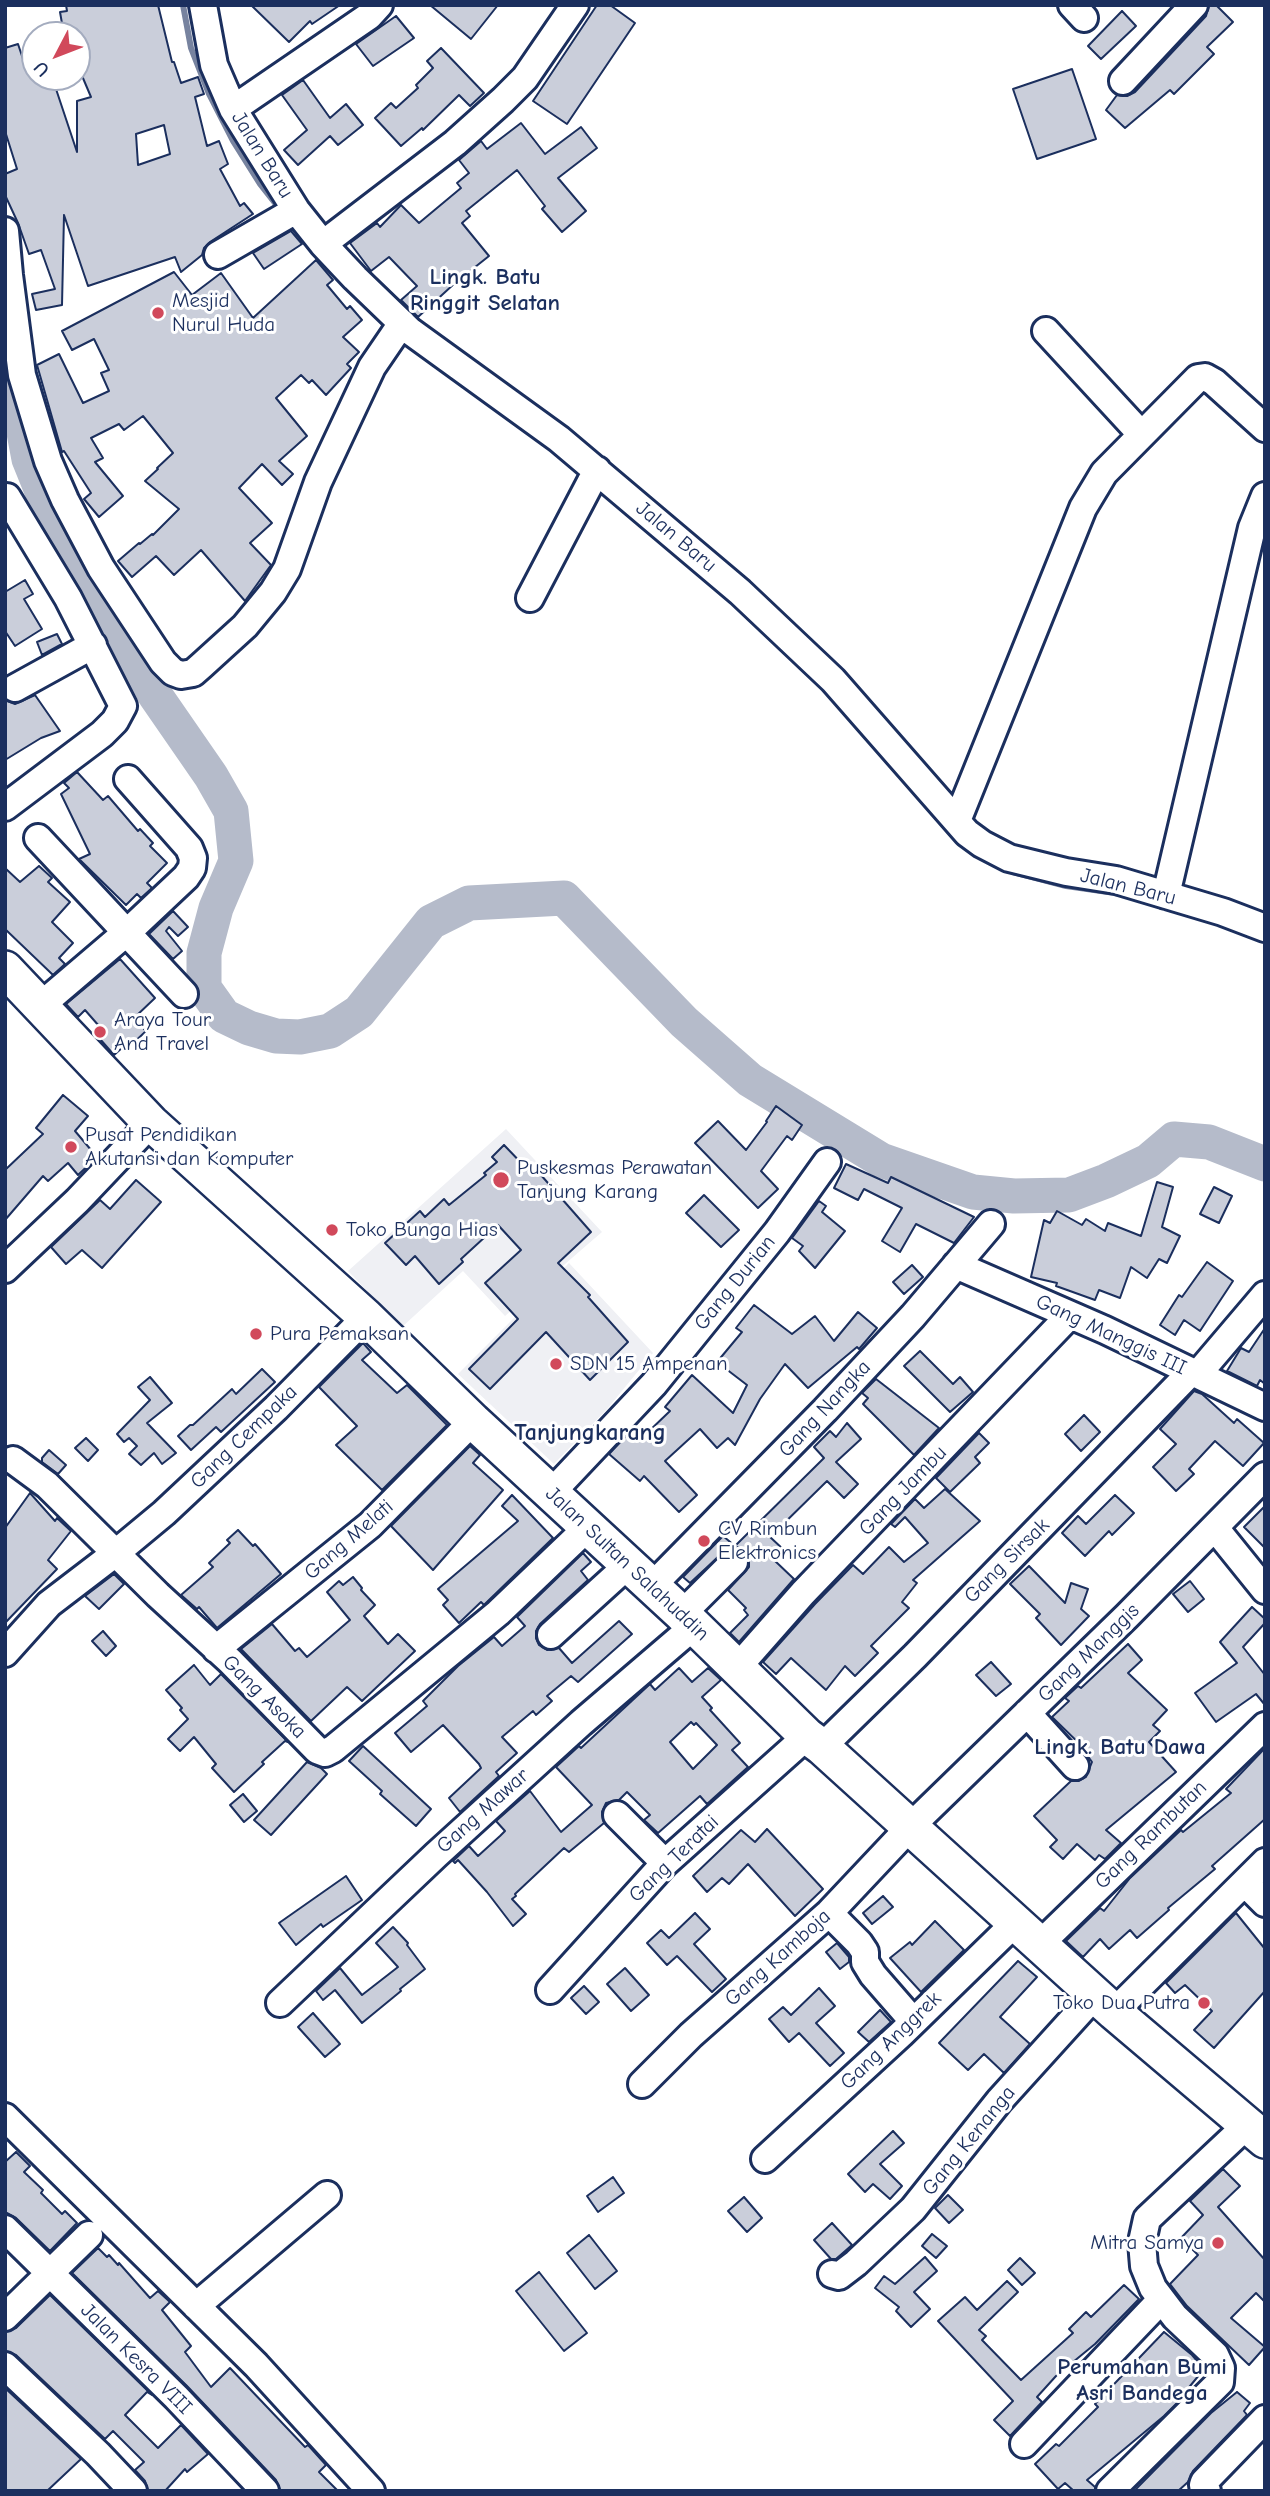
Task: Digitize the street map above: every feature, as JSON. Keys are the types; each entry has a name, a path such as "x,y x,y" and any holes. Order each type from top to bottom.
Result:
{"main road":[{"name":"Jalan Sultan Salahuddin","path":"5,969 151,1123 366,1317 814,1742 1105,2003 1256,2132"}],"street":[{"name":"Jalan Baru","path":"203,5 214,65 233,109 290,214 323,244 398,328 559,439 592,479 712,568 833,680 957,821 982,844 1009,858 1066,872 1116,880 1223,912 1265,928"},
{"path":"233,109 369,16 379,5"},
{"path":"323,244 455,143 503,100 525,78 575,5"},
{"path":"1124,80 1194,5"},
{"path":"218,255 290,214"},
{"path":"5,231 22,375 48,461 101,568 163,662 173,672 181,675 193,673 207,661 245,626 273,592 287,569 318,482 372,367 398,328"},
{"path":"1046,331 1141,433"},
{"path":"957,821 1083,508 1104,473 1198,378 1203,377 1214,382 1265,428"},
{"path":"530,598 592,479"},
{"path":"1166,895 1252,528 1265,496"},
{"path":"5,807 102,734 121,713 123,703 68,598 7,497"},
{"path":"15,688 93,645"},
{"path":"39,1007 126,933 186,877 193,861 189,848 128,779"},
{"path":"38,838 184,994"},
{"path":"5,1269 77,1201 151,1123"},
{"name":"Gang Durian","path":"552,1492 654,1384 777,1232 827,1162"},
{"name":"Gang Nangka","path":"551,1635 640,1576 778,1460 913,1316 991,1224"},
{"name":"Gang Manggis III","path":"956,1265 1070,1315 1265,1407"},
{"name":"Gang Sirsak","path":"814,1742 915,1656 1194,1373 1265,1295"},
{"name":"Gang Jambu","path":"737,1668 803,1593 1070,1315"},
{"name":"Gang Cempaka","path":"5,1653 49,1604 164,1513 276,1408 366,1317"},
{"name":"Gang Melati","path":"216,1649 370,1525 473,1421"},
{"name":"Gang Asoka","path":"13,1460 47,1485 317,1750 325,1753 498,1613 587,1528"},
{"name":"Gang Manggis","path":"910,1827 1265,1476"},
{"path":"1215,1528 1265,1590"},
{"name":"Gang Mawar","path":"280,2003 436,1855 581,1723 687,1620 734,1562"},
{"path":"1027,1713 1075,1766"},
{"name":"Gang Rambutan","path":"1027,1934 1265,1726"},
{"name":"Gang Teratai","path":"551,1990 665,1863 814,1742"},
{"path":"617,1815 665,1863"},
{"name":"Gang Kamboja","path":"642,2084 691,2035 829,1913 910,1827"},
{"name":"Gang Kenanga","path":"832,2274 839,2276 856,2263 913,2209 999,2101 1105,2003 1245,1883 1265,1862"},
{"path":"1245,1883 1265,1903"},
{"path":"829,1913 859,1943 865,1952 865,1962 873,1975 913,2021"},
{"name":"Gang Anggrek","path":"765,2159 913,2021 1027,1934"},
{"path":"5,2117 256,2365 372,2491"},
{"path":"1110,2491 1220,2382 1221,2368 1215,2355 1161,2301 1148,2277 1142,2254 1147,2219 1256,2132"},
{"path":"195,2306 327,2195"},
{"name":"Jalan Kesra VIII","path":"5,2228 176,2397 265,2491"},
{"path":"5,2317 89,2235"},
{"path":"1024,2444 1161,2301"},
{"path":"5,2366 133,2491"},
{"path":"1207,2491 1204,2483 1220,2463 1265,2419"}],"shaded area":[{"name":"Puskesmas Perawatan Tanjung Karang","path":"506,1129 602,1232 505,1316 463,1271 402,1327 348,1271"},
{"name":"SDN 15 Ampenan","path":"569,1263 653,1353 608,1408 554,1464 458,1374"}],"building":[{"path":"66,5 158,5 172,62 181,83 198,77 204,94 195,97 207,146 219,141 228,164 220,169 240,206 244,203 253,214 210,242 202,255 181,272 175,257 88,286 64,215 62,305 36,310 32,294 55,289 41,250 29,254 5,195 5,174 17,169 5,131 5,48 18,44 21,53 21,91 57,91 77,152 77,101 91,97 88,91 91,91 91,21 62,21 60,12 67,11","holes":["164,125 170,154 138,165 136,134"]},
{"path":"251,5 340,5 312,24 310,21 289,42"},
{"path":"430,5 498,5 471,39"},
{"path":"597,5 610,5 635,23 567,124 533,101"},
{"path":"1209,5 1216,5 1233,22 1207,47 1214,54 1174,94 1170,90 1125,128 1106,110 1117,95 1127,96 1135,92 1206,16"},
{"path":"1122,11 1136,26 1101,59 1088,46"},
{"path":"396,16 414,38 373,66 356,44"},
{"path":"441,48 484,93 470,106 459,95 423,130 422,128 401,146 375,118 391,103 396,108 418,88 416,85 433,68 427,61"},
{"path":"1072,69 1096,139 1037,159 1013,89"},
{"path":"303,80 330,118 346,104 363,125 338,145 330,136 298,165 284,150 307,130 282,95"},
{"path":"521,123 545,154 581,127 597,148 558,178 586,211 562,232 542,209 545,206 517,170 466,211 470,216 462,223 489,256 418,317 401,300 417,286 389,257 371,271 350,243 377,223 380,227 401,205 419,223 461,188 457,183 469,173 459,160 481,141 487,149"},
{"path":"291,231 302,244 264,269 253,253"},
{"path":"316,260 333,280 327,285 347,309 350,306 362,320 343,337 359,352 347,364 351,368 326,395 312,380 309,383 301,375 276,398 307,436 279,461 293,474 282,485 262,464 239,488 272,523 250,543 271,565 245,601 201,550 174,575 156,556 132,577 118,561 153,535 179,509 145,481 173,453 143,416 124,430 119,424 91,438 103,458 95,462 123,496 99,517 84,499 91,493 64,451 62,452 37,365 59,354 83,403 109,391 101,373 109,370 94,339 72,350 62,331 174,272 192,295 221,273 253,318"},
{"path":"25,580 33,594 24,599 42,629 15,646 5,631 5,592"},
{"path":"57,634 62,644 42,655 37,642"},
{"path":"35,695 60,731 41,738 5,760 5,700 15,704"},
{"path":"77,772 103,800 108,796 138,831 140,829 153,843 150,846 167,863 147,883 152,888 141,898 137,894 126,905 79,859 90,854 61,794 69,788 64,783"},
{"path":"39,866 52,878 48,882 70,902 52,922 73,943 59,958 65,964 53,975 5,929 5,868 20,882"},
{"path":"173,911 188,927 178,936 169,927 166,931 182,951 173,959 149,934"},
{"path":"120,959 155,998 134,1018 146,1031 126,1050 123,1047 114,1055 100,1039 106,1034 85,1010 78,1017 66,1004"},
{"path":"63,1095 88,1116 75,1131 97,1157 78,1175 68,1163 48,1181 43,1176 5,1220 5,1170 43,1134 36,1128"},
{"path":"776,1106 802,1125 792,1140 787,1136 761,1171 778,1189 758,1208 695,1143 718,1121 746,1150"},
{"path":"504,1145 528,1170 533,1166 591,1232 558,1263 590,1295 588,1297 628,1342 590,1380 546,1332 490,1389 469,1369 518,1319 485,1283 521,1250 498,1225 461,1259 463,1262 439,1284 415,1256 406,1265 385,1243 420,1211 425,1217 444,1199 449,1205 486,1175 484,1173 497,1162 492,1157"},
{"path":"846,1164 888,1183 891,1177 974,1217 954,1243 916,1224 900,1252 882,1241 902,1208 864,1189 858,1200 834,1188"},
{"path":"136,1180 161,1202 102,1268 82,1250 66,1264 51,1247 100,1200 110,1209"},
{"path":"1157,1182 1173,1187 1162,1227 1180,1236 1167,1263 1159,1259 1147,1278 1131,1267 1120,1298 1099,1290 1095,1300 1056,1286 1057,1283 1031,1277 1044,1220 1050,1223 1057,1211 1082,1225 1086,1219 1105,1231 1108,1223 1141,1236"},
{"path":"1214,1187 1232,1196 1219,1223 1200,1214"},
{"path":"704,1195 739,1230 721,1247 686,1213"},
{"path":"819,1201 826,1206 822,1212 845,1231 815,1268 799,1251 803,1246 792,1238"},
{"path":"1207,1262 1233,1281 1200,1331 1184,1320 1175,1335 1160,1325 1179,1295 1182,1297"},
{"path":"912,1265 923,1277 904,1294 893,1282"},
{"path":"754,1305 792,1334 815,1316 834,1341 858,1312 877,1328 859,1349 857,1347 808,1388 785,1364 760,1399 735,1445 728,1438 717,1448 700,1429 665,1461 697,1495 679,1512 644,1476 640,1481 609,1454 627,1435 633,1441 643,1431 646,1434 670,1411 665,1407 692,1375 733,1413 747,1385 717,1362 742,1332 736,1328"},
{"path":"1265,1328 1265,1384 1260,1380 1257,1386 1227,1371 1241,1348 1249,1352"},
{"path":"363,1343 371,1352 362,1360 397,1393 407,1385 447,1425 382,1490 336,1445 357,1426 319,1387"},
{"path":"920,1351 953,1384 960,1377 973,1392 950,1412 904,1366"},
{"path":"262,1369 275,1382 221,1432 216,1427 191,1450 178,1436 232,1389 236,1394"},
{"path":"150,1377 172,1403 147,1423 176,1453 162,1464 154,1453 141,1465 129,1454 137,1446 129,1438 124,1442 117,1434 150,1400 138,1387"},
{"path":"876,1379 939,1428 914,1455 863,1404 868,1398 862,1393"},
{"path":"1194,1391 1202,1394 1234,1423 1237,1419 1264,1443 1243,1466 1215,1441 1189,1469 1194,1474 1176,1491 1153,1467 1176,1444 1160,1429"},
{"path":"1084,1415 1100,1432 1081,1451 1065,1434"},
{"path":"847,1423 861,1439 836,1462 858,1484 844,1498 827,1481 770,1537 784,1550 774,1560 794,1579 739,1642 730,1633 748,1615 744,1610 746,1608 728,1590 749,1567 746,1551 739,1547 729,1547 690,1583 683,1577 723,1536 735,1546 824,1458 814,1447 830,1431 836,1437"},
{"path":"979,1433 989,1443 975,1457 980,1463 950,1492 936,1478"},
{"path":"86,1438 98,1450 88,1461 75,1448"},
{"path":"470,1446 480,1455 473,1463 503,1490 433,1570 391,1526"},
{"path":"49,1450 66,1465 58,1474 42,1462"},
{"path":"945,1489 980,1521 913,1580 917,1583 902,1602 909,1608 871,1646 878,1653 855,1676 845,1666 826,1690 791,1658 776,1674 763,1662 853,1565 863,1574 889,1547 904,1562 928,1543 905,1517 895,1527 891,1524 915,1499 924,1508"},
{"path":"30,1493 55,1521 57,1518 71,1531 48,1560 57,1569 5,1623 5,1528"},
{"path":"512,1495 553,1538 484,1605 481,1602 459,1623 443,1605 448,1600 438,1589 518,1521 502,1506"},
{"path":"1115,1495 1134,1513 1112,1535 1109,1531 1085,1556 1062,1533 1078,1516 1086,1524"},
{"path":"1265,1506 1265,1548 1244,1527"},
{"path":"238,1530 253,1546 255,1544 281,1574 217,1628 199,1607 197,1609 181,1595 213,1567 209,1563 230,1543 227,1540"},
{"path":"583,1553 591,1562 581,1571 588,1580 540,1624 536,1631 539,1645 547,1650 559,1648 572,1663 619,1621 632,1634 578,1682 571,1676 547,1696 552,1701 536,1715 533,1711 502,1737 517,1753 496,1772 499,1776 460,1812 449,1798 481,1768 479,1764 443,1725 411,1752 395,1733 427,1706 423,1701 458,1666 494,1637 502,1646 525,1626 517,1617"},
{"path":"1029,1566 1065,1603 1071,1583 1088,1589 1081,1609 1089,1616 1061,1645 1036,1618 1040,1614 1010,1584"},
{"path":"114,1574 124,1584 99,1609 85,1596"},
{"path":"353,1577 375,1605 364,1616 388,1644 398,1634 415,1651 362,1701 347,1687 311,1721 241,1649 272,1624 295,1651 299,1648 307,1657 350,1620 327,1592 339,1581 343,1585"},
{"path":"1190,1581 1204,1599 1188,1612 1173,1594"},
{"path":"1252,1607 1265,1619 1265,1623 1243,1647 1265,1675 1265,1705 1256,1694 1216,1722 1195,1693 1237,1663 1220,1642"},
{"path":"103,1631 116,1646 106,1656 92,1641"},
{"path":"1128,1644 1142,1660 1128,1673 1167,1710 1153,1725 1160,1731 1149,1742 1176,1772 1106,1830 1121,1843 1105,1859 1099,1855 1095,1860 1077,1844 1063,1859 1050,1847 1057,1840 1034,1816 1071,1781 1086,1777 1092,1762 1087,1755 1089,1753 1052,1717 1069,1701 1065,1698 1078,1686 1081,1688"},
{"path":"991,1662 1011,1684 996,1696 976,1675"},
{"path":"194,1665 210,1685 221,1674 288,1742 285,1741 262,1762 264,1764 234,1792 212,1768 216,1764 194,1737 180,1751 168,1739 188,1719 166,1690"},
{"path":"679,1668 692,1682 708,1668 721,1680 702,1697 712,1708 710,1710 740,1743 732,1750 748,1767 707,1804 700,1796 658,1833 644,1820 650,1815 627,1792 619,1800 606,1803 602,1812 604,1823 569,1852 564,1848 515,1894 512,1899 526,1914 513,1926 458,1860 455,1863 453,1861 469,1846 478,1856 505,1831 496,1821 530,1791 561,1832 592,1805 556,1767 579,1746 581,1748 650,1684 655,1690","holes":["691,1722 694,1725 696,1723 717,1745 693,1769 670,1742"]},
{"path":"363,1746 431,1809 416,1826 349,1761"},
{"path":"1265,1748 1265,1819 1212,1866 1215,1869 1137,1938 1130,1930 1109,1949 1100,1939 1083,1957 1066,1941 1100,1908 1104,1911 1130,1878 1181,1830 1183,1832 1231,1793 1226,1789"},
{"path":"307,1762 327,1774 271,1835 254,1820"},
{"path":"243,1794 257,1811 244,1822 230,1805"},
{"path":"767,1829 823,1889 795,1916 748,1864 729,1884 722,1878 707,1892 693,1876 741,1830 755,1842"},
{"path":"346,1876 362,1900 323,1927 321,1924 296,1945 279,1923"},
{"path":"883,1896 893,1907 872,1924 863,1913"},
{"path":"695,1913 710,1929 694,1944 726,1979 712,1992 677,1956 667,1965 647,1943 661,1930 669,1938"},
{"path":"1236,1913 1265,1949 1265,1991 1214,2048 1194,2030 1212,2011 1185,1985 1175,1993 1166,1983"},
{"path":"935,1921 964,1950 921,1992 890,1958 910,1942 912,1945"},
{"path":"393,1927 408,1943 425,1969 362,2023 335,1990 323,2000 316,1991 340,1968 362,1995 398,1967 376,1943"},
{"path":"837,1943 849,1957 849,1962 840,1969 826,1952"},
{"path":"1018,1961 1037,1977 1000,2017 1030,2044 1004,2073 984,2054 968,2070 939,2043"},
{"path":"625,1968 649,1995 631,2011 607,1984"},
{"path":"584,1986 599,2002 586,2014 571,1998"},
{"path":"819,1988 835,2006 816,2023 844,2053 830,2066 799,2033 789,2042 769,2019 783,2007 791,2015"},
{"path":"880,2010 891,2022 869,2042 858,2032"},
{"path":"313,2013 340,2044 325,2057 298,2027"},
{"path":"893,2131 904,2143 880,2164 902,2186 890,2199 873,2184 865,2192 848,2174"},
{"path":"16,2152 30,2166 24,2172 43,2190 41,2193 62,2214 65,2211 77,2223 50,2251 16,2218 5,2212 5,2162"},
{"path":"1223,2169 1240,2186 1218,2207 1265,2260 1265,2302 1256,2293 1231,2318 1265,2347 1249,2365 1187,2306 1170,2284 1198,2255 1181,2238 1203,2215 1190,2201"},
{"path":"613,2177 624,2193 598,2212 587,2196"},
{"path":"948,2195 963,2210 949,2223 935,2208"},
{"path":"744,2197 762,2218 747,2232 728,2211"},
{"path":"832,2223 852,2245 836,2259 831,2259 814,2240"},
{"path":"932,2234 947,2246 936,2258 922,2246"},
{"path":"589,2235 617,2271 595,2289 567,2253"},
{"path":"98,2248 118,2265 119,2263 150,2298 158,2291 170,2302 162,2310 191,2346 185,2352 211,2387 230,2368 305,2447 308,2445 326,2465 319,2472 338,2491 280,2490 276,2480 187,2386 72,2273"},
{"path":"925,2257 937,2271 914,2292 930,2309 911,2327 896,2311 899,2307 875,2288 884,2276 895,2284"},
{"path":"1020,2258 1035,2273 1022,2285 1008,2270"},
{"path":"539,2272 587,2333 564,2351 516,2291"},
{"path":"1007,2281 1018,2292 979,2330 986,2336 982,2340 1021,2380 1073,2333 1069,2329 1086,2312 1091,2317 1124,2285 1139,2299 1095,2344 1056,2376 1037,2397 1042,2402 1010,2436 994,2420 1013,2401 938,2321 965,2297 977,2310"},
{"path":"50,2295 152,2395 147,2392 125,2415 158,2448 181,2425 208,2454 187,2472 185,2469 165,2491 148,2491 145,2481 135,2470 144,2462 113,2431 105,2439 16,2355 5,2351 5,2332 16,2328"},
{"path":"1164,2332 1192,2355 1204,2369 1187,2393 1164,2416 1087,2480 1095,2487 1095,2491 1074,2491 1065,2483 1058,2489 1035,2464 1056,2444 1059,2446 1098,2407 1095,2404"},
{"path":"5,2388 81,2459 47,2491 5,2491"},
{"path":"1237,2392 1250,2403 1244,2411 1247,2415 1193,2471 1188,2482 1178,2491 1134,2491 1211,2413"}],"waterway":[{"path":"183,5 191,48 209,94 233,141 260,184 282,212"},
{"path":"12,369 29,459 52,516 155,695 211,776 231,811 236,861 216,908 204,953 204,988 224,1016 249,1028 276,1036 300,1037 330,1031 359,1012 431,922 469,903 564,898 684,1022 750,1080 881,1160 973,1192 1014,1196 1069,1195 1148,1161 1174,1139 1209,1142 1265,1164"},
{"path":"933,813 953,836"},
{"path":"1013,872 1066,886 1122,894"}],"place":[{"name":"Mesjid Nurul Huda","path":"158,313"},
{"name":"Araya Tour And Travel","path":"100,1032"},
{"name":"Pusat Pendidikan Akutansi dan Komputer","path":"71,1147"},
{"name":"Puskesmas Perawatan Tanjung Karang","path":"501,1180"},
{"name":"Toko Bunga Hias","path":"332,1230"},
{"name":"Pura Pemaksan","path":"256,1334"},
{"name":"SDN 15 Ampenan","path":"556,1364"},
{"name":"CV Rimbun Elektronics","path":"704,1541"},
{"name":"Toko Dua Putra","path":"1204,2003"},
{"name":"Mitra Samya","path":"1218,2243"}],"district":[{"name":"Lingk. Batu Ringgit Selatan","path":"485,290"},
{"name":"Tanjungkarang","path":"590,1433"},
{"name":"Lingk. Batu Dawa","path":"1120,1747"},
{"name":"Perumahan Bumi Asri Bandega","path":"1142,2380"}]}
